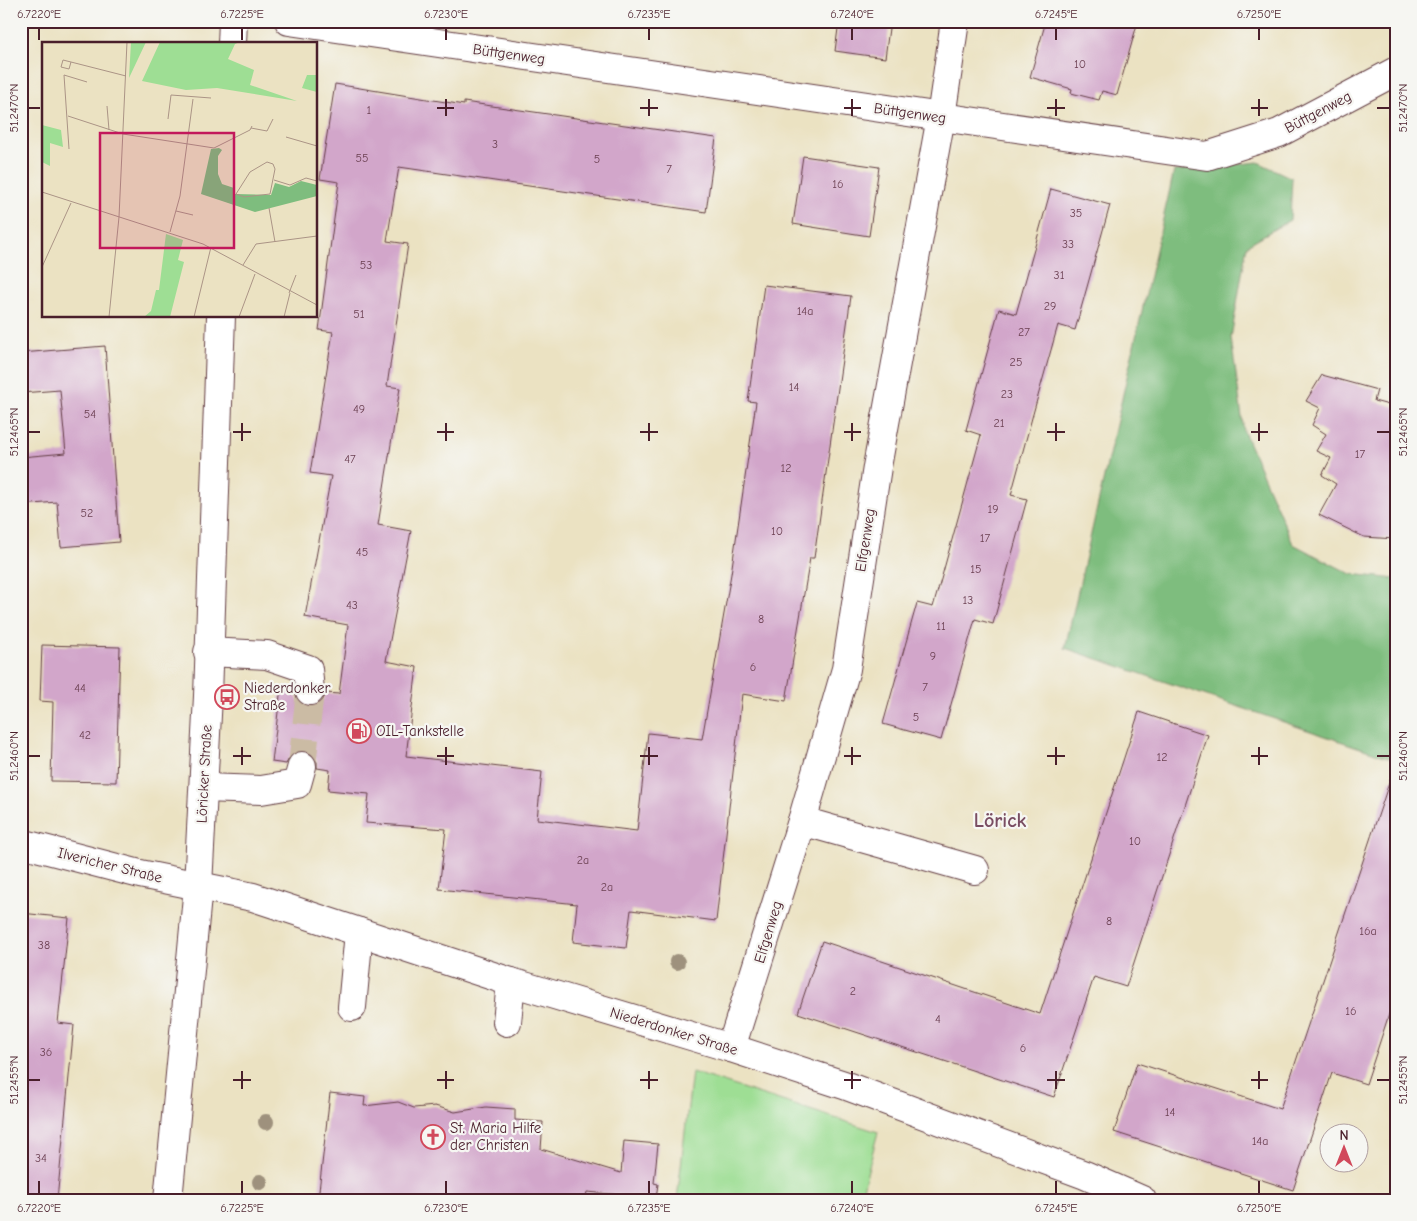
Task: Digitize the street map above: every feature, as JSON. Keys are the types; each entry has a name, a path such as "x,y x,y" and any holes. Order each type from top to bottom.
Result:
{"street":[{"path":"232,42 233,21"},
{"name":"Büttgenweg","path":"289,21 1207,156 1279,133 1396,71"},
{"name":"Elfgenweg","path":"731,1048 802,821 846,669 876,467 941,117 955,21"},
{"name":"Löricker Straße","path":"168,1200 198,886 204,788 221,318"},
{"path":"208,652 267,655 308,669 310,691"},
{"path":"204,788 261,790 297,784 302,766"},
{"path":"802,821 975,870"},
{"name":"Ilvericher Straße","path":"21,843 140,874 198,886"},
{"name":"Niederdonker Straße","path":"198,886 253,897 511,982 731,1048 844,1085 1085,1175 1142,1200"},
{"path":"352,1007 359,932"},
{"path":"507,1022 511,982"}],"green space":[{"path":"1258,162 1292,178 1290,220 1247,245 1231,338 1244,432 1293,544 1351,574 1396,579 1396,760 1065,648 1174,171"},
{"path":"692,1072 878,1132 860,1200 677,1200"}],"building":[{"path":"839,21 890,21 885,58 835,51"},
{"path":"1046,21 1138,21 1117,95 1102,91 1099,100 1071,93 1072,89 1030,77"},
{"path":"335,84 464,105 464,102 716,138 706,212 399,167 387,241 408,244 387,386 400,388 378,525 411,531 386,661 417,667 406,756 542,772 537,819 637,831 648,733 702,739 731,574 756,402 748,401 764,285 851,296 814,558 810,558 786,701 742,694 716,921 631,910 626,948 573,942 577,904 439,889 446,829 366,823 369,794 328,790 330,770 317,768 317,762 313,755 307,751 299,751 291,755 286,764 272,762 281,687 294,689 298,700 303,705 311,707 324,698 325,693 339,694 348,625 305,617 331,476 310,473 333,332 319,330 339,182 320,179"},
{"path":"803,156 879,167 869,236 793,224"},
{"path":"1051,189 1110,205 1075,330 1058,325 1033,414 1011,495 1027,499 993,624 975,619 941,740 883,724 917,603 933,607 942,576 981,435 966,430 999,309 1016,314"},
{"path":"105,346 119,542 61,547 57,502 21,505 21,457 66,453 60,390 21,393 21,353"},
{"path":"1322,375 1377,390 1374,401 1396,407 1396,539 1364,537 1319,515 1336,484 1322,475 1331,458 1316,451 1326,434 1312,425 1320,408 1306,401"},
{"path":"42,645 120,647 116,782 51,781 53,702 40,701"},
{"path":"1139,712 1208,735 1126,987 1094,977 1054,1097 798,1013 822,941 1040,1014"},
{"path":"1390,780 1396,781 1396,993 1366,1084 1332,1073 1293,1190 1114,1132 1137,1063 1280,1109"},
{"path":"21,913 69,918 58,1023 74,1025 57,1200 21,1200"},
{"name":"St. Maria Hilfe der Christen","path":"330,1093 365,1097 364,1106 398,1102 414,1108 435,1106 455,1112 486,1107 515,1109 515,1120 543,1122 541,1149 621,1173 624,1141 658,1144 654,1183 658,1184 656,1198 587,1192 585,1200 318,1200"}],"tunnel":[{"path":"302,766 310,691"}],"place":[{"name":"Niederdonker Straße","path":"227,697"},
{"name":"OIL-Tankstelle","path":"359,731"},
{"name":"St. Maria Hilfe der Christen","path":"433,1137"}],"district":[{"name":"Lörick","path":"1000,820"}]}
